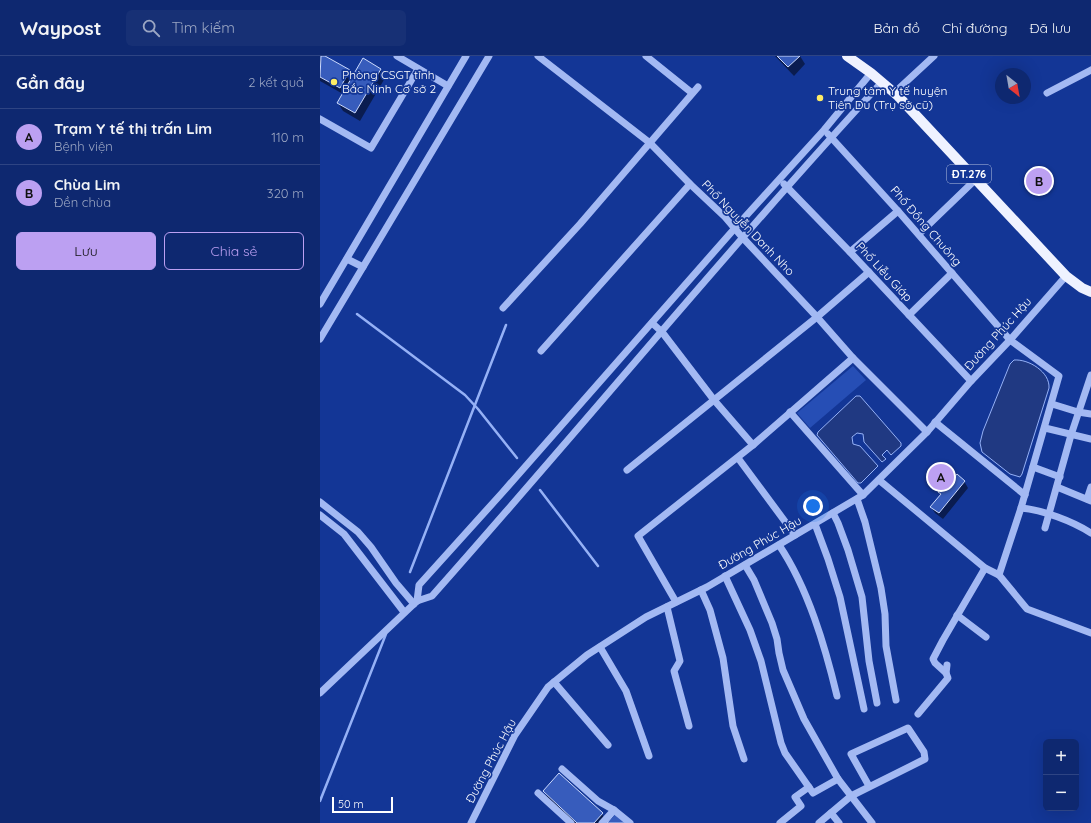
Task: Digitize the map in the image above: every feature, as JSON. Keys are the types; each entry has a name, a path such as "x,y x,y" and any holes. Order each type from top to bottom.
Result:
{"main road":[{"name":"ĐT.276","path":"847,56 871,73 894,93 1066,276 1082,288 1091,292"}],"street":[{"path":"397,56 448,86"},
{"path":"320,304 466,56"},
{"path":"320,339 489,56"},
{"name":"Phố Nguyễn Danh Nho","path":"538,56 650,143 725,217 853,358 927,432"},
{"path":"646,56 692,93"},
{"path":"894,93 934,56"},
{"path":"320,119 371,148 418,68"},
{"path":"1047,93 1091,70"},
{"path":"416,603 419,585 581,404 734,228 824,130 871,73"},
{"path":"320,693 404,612 416,603 432,596 662,332 742,237 882,82"},
{"path":"503,308 580,224 698,87"},
{"name":"Phố Đồng Chuông","path":"824,130 919,234 1010,340 1059,376 1052,404"},
{"name":"Phố Liễu Giáp","path":"779,179 869,272 970,381"},
{"path":"919,234 975,180"},
{"path":"541,351 690,184"},
{"path":"850,252 898,211"},
{"path":"347,259 363,267"},
{"path":"627,470 817,317 869,272"},
{"path":"909,315 952,273"},
{"name":"Đường Phúc Hậu","path":"471,823 515,735 548,687 587,655 646,617 701,590 860,497 927,432 970,381 1010,340 1066,276"},
{"path":"652,323 662,332 714,400 753,445"},
{"path":"676,602 638,536 738,458 853,358"},
{"path":"1046,528 1070,435 1091,375"},
{"path":"581,404 592,413"},
{"path":"999,575 1052,404 1078,412 1091,414"},
{"path":"790,412 860,497 881,588 885,614 886,646 896,700"},
{"path":"935,422 1024,495"},
{"path":"1045,428 1091,439"},
{"path":"738,458 795,535"},
{"path":"1033,466 1060,476"},
{"path":"879,480 985,568 999,575 1027,609 1091,633"},
{"path":"1057,487 1089,500 1091,488"},
{"path":"320,502 358,532 371,547 396,583 416,603"},
{"path":"1021,508 1049,514 1091,533"},
{"path":"833,513 848,550 862,597 869,661 877,703"},
{"path":"320,516 344,534 404,612"},
{"path":"815,524 840,597 864,710"},
{"path":"779,545 797,576 807,600 827,655 837,696"},
{"path":"745,565 754,580 772,623 784,670 804,719 838,779 872,823"},
{"path":"946,674 933,661 933,659 985,568"},
{"path":"725,576 750,630 759,655 783,748 813,793 838,779"},
{"path":"701,590 710,610 723,658 732,726 744,759"},
{"path":"667,607 680,661 674,671 689,726"},
{"path":"957,615 986,637"},
{"path":"600,647 628,697 649,756"},
{"path":"918,714 948,678 946,674 947,665"},
{"path":"554,682 608,745"},
{"path":"819,823 851,796 925,759 924,752 908,728 851,754 869,786"},
{"path":"562,769 598,801 614,810 630,823"},
{"path":"780,823 801,806 795,797 809,787"},
{"path":"538,793 571,823"},
{"path":"602,823 614,810"},
{"path":"831,813 840,823"}],"shaded area":[{"path":"1014,360 1020,360 1032,364 1038,368 1046,377 1049,388 1020,477 1010,474 982,452 980,443 983,431 1010,364"},
{"path":"853,366 866,380 810,428 797,413"},
{"path":"856,396 860,396 901,443 901,446 891,455 887,450 882,455 886,459 882,462 864,442 863,434 857,433 852,437 853,444 860,446 878,466 861,483 858,483 817,435 818,432"}],"building":[{"path":"321,56 325,56 350,70 340,88 320,77"},
{"path":"777,56 800,56 788,67"},
{"path":"363,58 381,69 355,113 337,103"},
{"path":"957,474 965,481 939,513 930,507 941,494 938,492 942,487 944,489"},
{"path":"559,773 603,813 594,823 577,823 543,791"},
{"path":"615,813 627,823 607,823"}],"waterway":[{"path":"357,314 465,395 517,458"},
{"path":"410,572 506,325"},
{"path":"540,490 598,566"},
{"path":"320,801 386,634"}],"place":[{"name":"Phòng CSGT tỉnh Bắc Ninh Cơ sở 2","path":"334,82"},
{"name":"Trung tâm Y tế huyện Tiên Du (Trụ sở cũ)","path":"820,98"},
{"name":"Chùa Lim","path":"1039,181"},
{"name":"Trạm Y tế thị trấn Lim","path":"941,477"}]}
